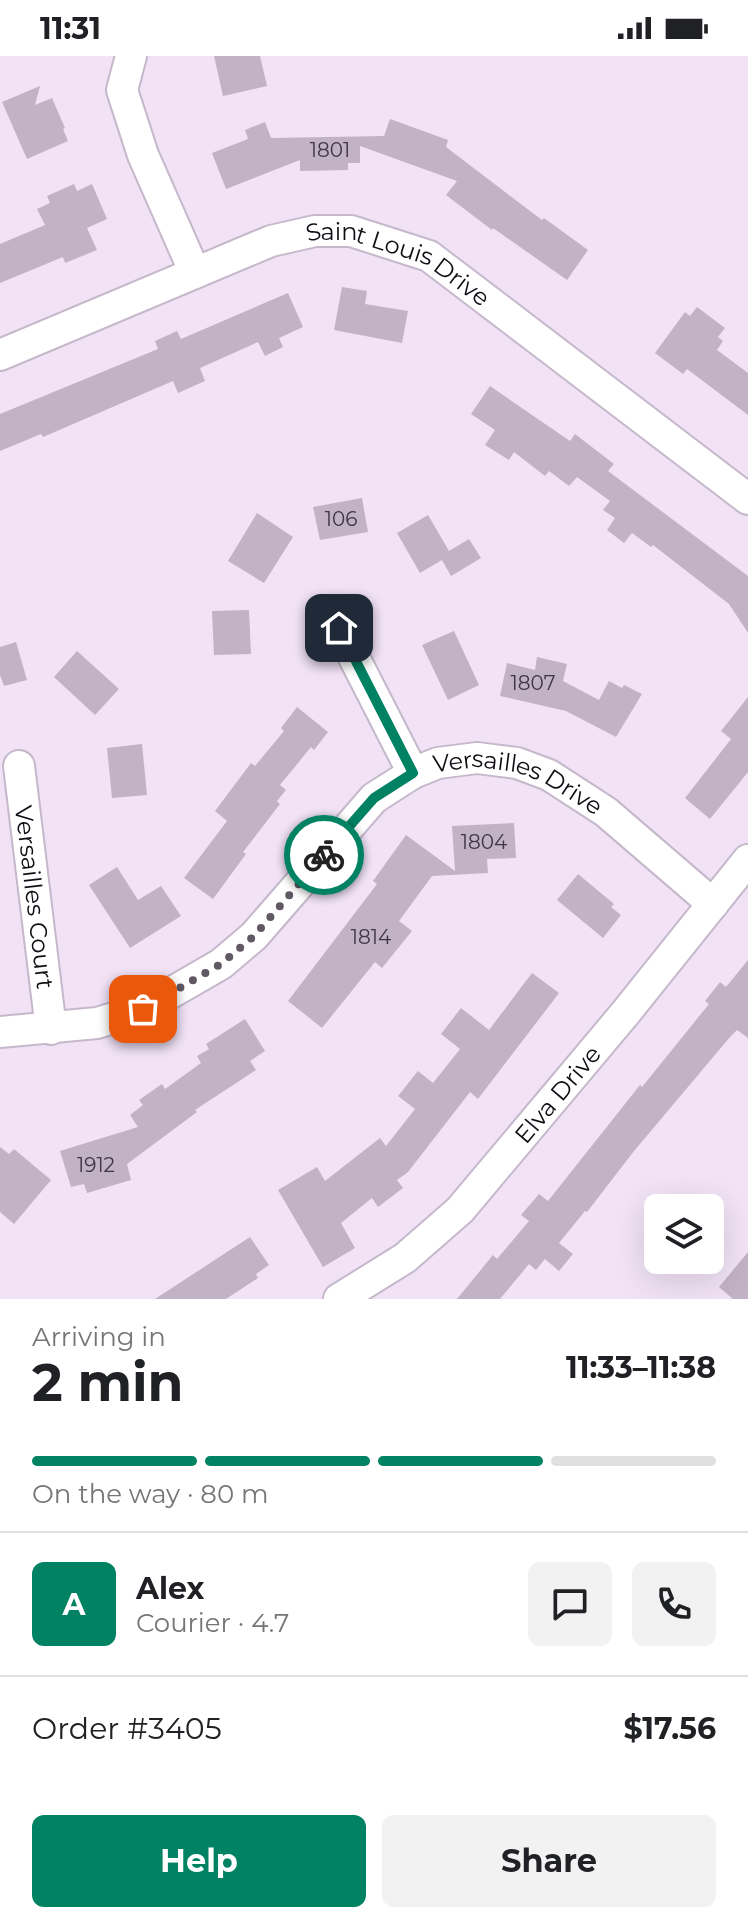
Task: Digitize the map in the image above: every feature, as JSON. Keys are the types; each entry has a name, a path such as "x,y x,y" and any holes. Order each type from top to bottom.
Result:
{"street":[{"path":"131,56 122,90 143,155 195,273"},
{"name":"Saint Louis Drive","path":"0,355 271,241 315,231 351,231 429,256 748,499"},
{"path":"339,628 413,773"},
{"name":"Versailles Drive","path":"0,1032 97,1023 143,1009 221,964 254,936 374,798 413,773 438,763 477,758 517,763 549,775 606,812 713,904"},
{"name":"Versailles Court","path":"19,766 51,1029"},
{"name":"Elva Drive","path":"339,1299 405,1258 460,1210 748,860"}],"building":[{"path":"214,56 260,56 267,86 223,96"},
{"path":"40,86 35,105 52,98 68,141 27,159 2,102"},
{"path":"390,119 448,140 446,147 542,220 544,218 588,250 567,280 446,195 457,181 360,146 360,163 348,163 348,170 300,171 300,160 226,189 212,153 248,139 245,130 265,122 271,138 384,136"},
{"path":"74,184 77,191 92,184 107,219 87,228 97,250 65,263 63,257 0,283 0,244 45,225 37,209 50,203 47,196"},
{"path":"342,287 367,291 365,304 408,311 402,343 334,330"},
{"path":"288,293 303,327 279,338 283,347 265,356 258,342 200,368 205,381 178,393 173,381 43,437 41,434 0,451 0,414 158,349 155,341 177,331 181,339"},
{"path":"697,307 725,328 718,337 723,341 717,350 748,373 748,415 687,369 683,374 655,353 685,312 690,316"},
{"path":"490,386 570,441 575,434 614,464 608,471 748,576 748,633 729,604 653,545 651,547 632,533 624,543 607,530 615,518 603,510 610,501 577,477 569,486 549,471 545,476 514,452 509,460 485,445 495,430 471,414"},
{"path":"362,498 368,532 320,540 313,507"},
{"path":"257,513 293,537 264,583 228,561"},
{"path":"428,515 449,551 469,539 481,558 451,576 442,560 420,573 397,533"},
{"path":"249,610 251,654 214,655 212,611"},
{"path":"454,631 479,685 448,700 422,645"},
{"path":"16,642 27,680 4,686 0,675 0,647"},
{"path":"77,651 119,689 95,715 54,677"},
{"path":"537,657 567,664 563,681 599,700 609,681 642,694 616,737 566,711 500,696 507,663 535,670"},
{"path":"748,697 748,772 710,819 685,798 731,739 721,731"},
{"path":"297,707 328,732 314,750 311,747 280,785 286,790 277,801 280,804 243,852 246,854 213,899 184,878 227,821 215,811 251,763 255,766 284,731 281,728"},
{"path":"142,744 147,795 112,798 107,748"},
{"path":"514,823 516,858 487,859 488,873 432,876 399,921 412,931 382,968 375,962 322,1028 288,1001 377,884 373,881 406,835 455,871 452,826"},
{"path":"117,867 138,900 161,886 181,916 130,948 89,885"},
{"path":"578,874 614,904 611,907 621,915 603,938 557,900"},
{"path":"748,960 748,1038 737,1030 730,1037 559,1243 573,1254 559,1271 545,1259 536,1270 529,1264 500,1299 457,1299 493,1255 497,1259 529,1221 521,1215 539,1194 548,1201 709,1004 705,1001 720,982 726,987"},
{"path":"532,973 559,993 478,1099 470,1092 408,1172 397,1180 403,1188 378,1207 372,1198 341,1223 355,1248 323,1267 278,1190 317,1167 325,1181 380,1138 386,1146 415,1109 398,1096 418,1071 433,1083 460,1049 441,1034 461,1008 489,1030"},
{"path":"245,1019 265,1051 250,1061 256,1070 195,1110 197,1112 127,1164 131,1180 87,1193 84,1184 71,1187 60,1151 138,1127 130,1115 143,1105 139,1100 162,1084 165,1089 201,1063 197,1056 209,1049 206,1044"},
{"path":"0,1147 9,1154 14,1149 51,1180 14,1224 0,1212"},
{"path":"250,1237 269,1265 256,1274 258,1278 226,1299 155,1299"},
{"path":"748,1252 748,1299 733,1299 719,1287"}],"way so far":[{"path":"143,1009 221,964 254,936 324,855"}],"route":[{"path":"324,855 374,798 413,773 339,628"}]}
